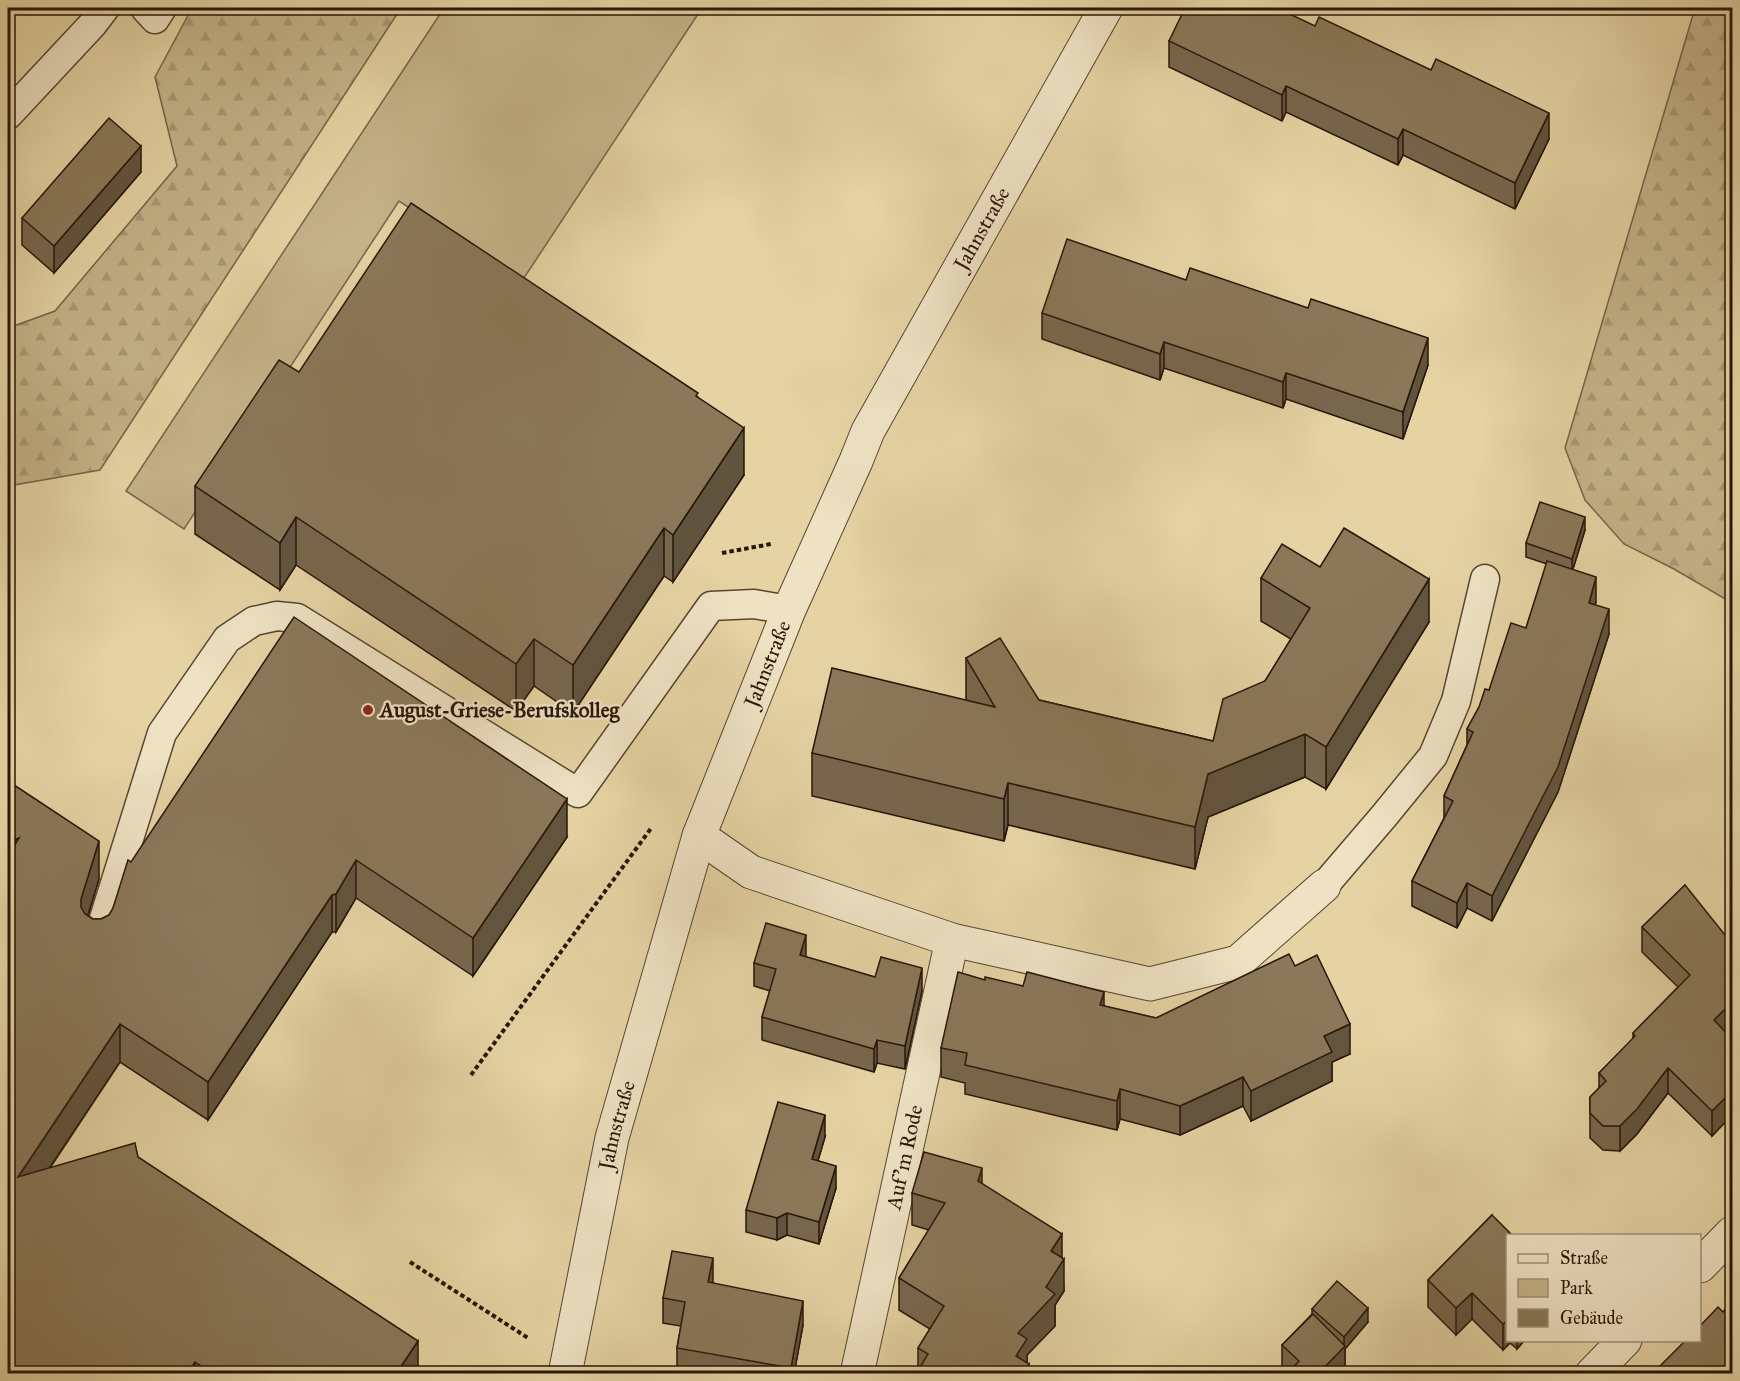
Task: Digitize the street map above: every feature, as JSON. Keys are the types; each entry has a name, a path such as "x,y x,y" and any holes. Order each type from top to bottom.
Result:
{"street":[{"name":"Jahnstraße","path":"565,1374 612,1138 699,836 789,610 868,431 1106,8"},
{"path":"699,836 751,872 952,940 1150,984 1238,962 1324,886"},
{"name":"Auf'm Rode","path":"857,1374 952,940"},
{"path":"1701,1265 1732,1233"},
{"path":"1592,1374 1624,1342"}],"lane":[{"path":"8,115 105,8"},
{"path":"145,8 155,19 162,8"},
{"path":"1324,886 1433,756 1456,701 1485,579"},
{"path":"97,940 162,733 227,639 254,621 277,616 297,618 578,793 711,606 754,604 789,610"}],"path":[{"path":"722,554 775,544"},
{"path":"471,1075 652,826"},
{"path":"410,1262 536,1343"}],"green space":[{"path":"192,8 401,8 100,470 8,486 8,328 55,311 177,166 155,77"},
{"path":"444,8 702,8 522,281 399,201 184,529 126,491"},
{"path":"1695,8 1732,8 1732,603 1674,569 1624,544 1585,500 1565,448"}],"building":[{"path":"1185,8 1277,8 1315,26 1319,17 1431,70 1436,59 1549,113 1515,183 1403,129 1398,139 1286,86 1282,95 1169,41"},
{"path":"109,118 141,146 54,246 22,218"},
{"path":"411,203 698,393 696,396 744,428 673,535 664,528 573,665 534,639 516,664 296,517 280,543 195,486 279,360 299,372"},
{"path":"1067,239 1186,280 1190,268 1308,308 1311,299 1428,338 1403,412 1286,373 1283,382 1164,342 1160,354 1042,313"},
{"path":"1540,502 1585,517 1572,559 1526,543"},
{"path":"1344,528 1429,579 1326,747 1305,734 1208,774 1195,827 1008,783 1004,799 812,753 832,668 995,707 966,658 1000,638 1039,700 1213,741 1223,699 1265,681 1310,608 1261,578 1282,544 1320,567"},
{"path":"1547,561 1596,577 1589,603 1609,609 1558,767 1492,896 1467,883 1457,903 1412,881 1453,801 1444,796 1473,732 1467,729 1479,707 1485,689 1489,690 1511,623 1526,628"},
{"path":"294,617 567,799 473,938 356,860 336,894 332,895 208,1082 120,1024 18,1177 135,1143 138,1157 418,1341 396,1374 213,1374 195,1362 187,1374 8,1374 8,856 19,838 8,843 8,781 99,841 81,899 81,907 85,914 93,919 101,919 109,915 128,860 131,862"},
{"path":"1685,885 1729,940 1732,936 1732,1002 1714,1020 1732,1039 1732,1091 1712,1111 1668,1068 1637,1109 1620,1126 1603,1126 1590,1113 1590,1097 1606,1081 1599,1073 1635,1036 1633,1033 1690,975 1642,927"},
{"path":"766,923 806,935 800,955 875,977 881,957 922,968 905,1046 877,1040 874,1049 762,1017 776,969 754,963"},
{"path":"1289,954 1295,966 1317,955 1350,1024 1324,1036 1332,1052 1251,1091 1243,1077 1180,1106 1120,1089 1117,1101 965,1065 967,1053 941,1048 958,972 985,980 985,977 1023,986 1027,972 1104,992 1100,1005 1156,1018"},
{"path":"778,1102 825,1115 812,1159 836,1166 819,1222 787,1213 777,1218 746,1210"},
{"path":"924,1152 982,1168 978,1181 1062,1234 1051,1251 1064,1259 1046,1287 1055,1294 1018,1333 1027,1339 1016,1356 1029,1364 1023,1374 916,1374 928,1354 918,1348 944,1306 899,1278 945,1203 912,1193"},
{"path":"1492,1215 1511,1234 1506,1234 1506,1322 1503,1324 1472,1293 1456,1308 1428,1280"},
{"path":"672,1251 713,1258 708,1282 803,1301 791,1368 677,1348 685,1302 663,1298"},
{"path":"1337,1281 1368,1308 1344,1337 1312,1309"},
{"path":"1732,1301 1732,1374 1652,1374 1684,1342 1701,1342 1701,1325 1718,1307 1723,1312"},
{"path":"1313,1314 1345,1346 1318,1374 1287,1374 1299,1361 1282,1345"}],"place":[{"name":"August-Griese-Berufskolleg","path":"368,710"}]}
